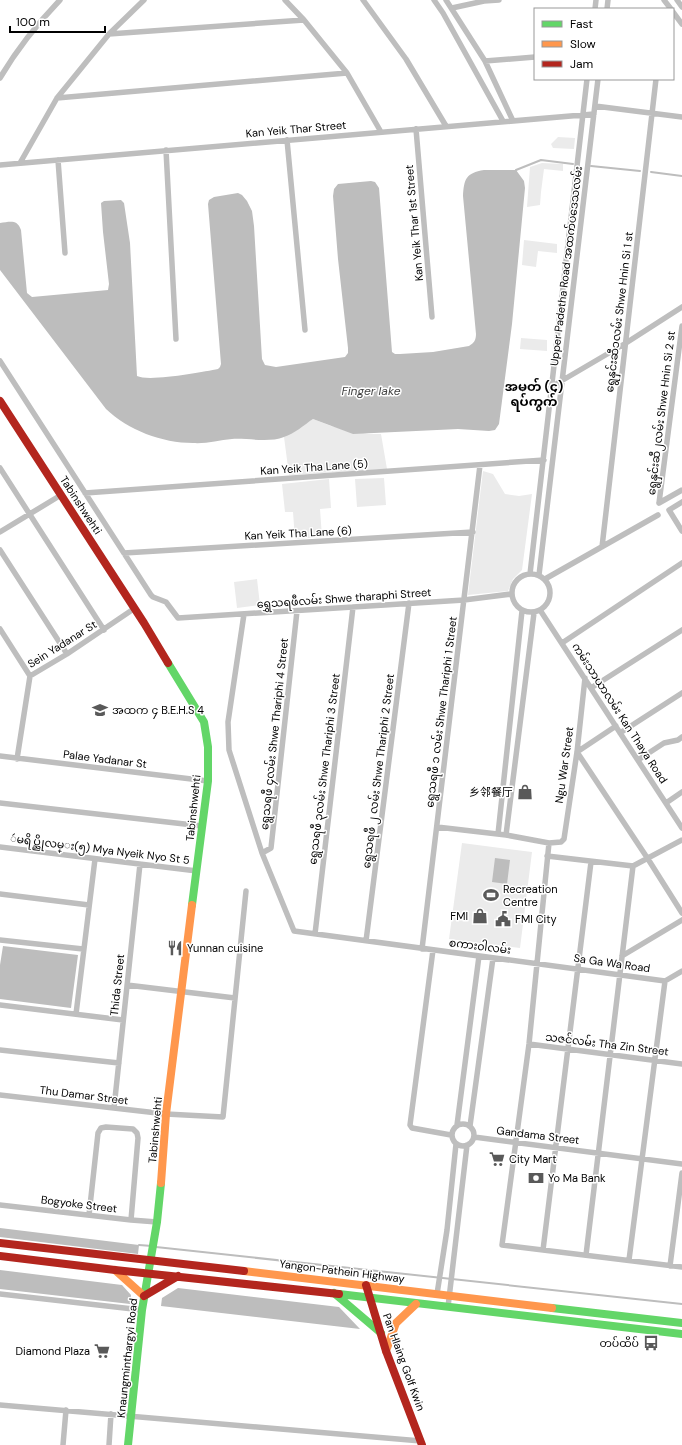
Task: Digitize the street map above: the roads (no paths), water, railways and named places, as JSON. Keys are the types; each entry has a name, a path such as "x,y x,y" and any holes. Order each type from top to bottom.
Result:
{"main road":[{"name":"Tabinshwehti","path":"0,401 135,608 204,722 208,747 208,781 166,1114 157,1222 148,1274"},
{"name":"Yangon-Pathein Highway","path":"0,1243 682,1323"},
{"name":"Yangon-Pathein Highway","path":"0,1256 682,1334"},
{"path":"115,1270 144,1296 178,1276"},
{"name":"Knaungminthargyi Road","path":"128,1445 142,1310 148,1274"},
{"name":"Pan Hlaing Golf Kwin","path":"366,1285 386,1351 422,1443"},
{"path":"334,1293 381,1334"},
{"path":"386,1351 396,1323 416,1304"}],"street":[{"path":"0,78 12,58 39,22 60,0"},
{"path":"20,163 57,98 109,34 144,0"},
{"path":"285,0 304,20 347,73 381,132"},
{"path":"363,0 406,59 446,126"},
{"path":"434,0 447,20 503,122"},
{"path":"446,0 485,61 513,121"},
{"path":"452,8 484,1 499,0"},
{"path":"664,0 670,8"},
{"path":"677,0 682,7"},
{"path":"674,13 682,24"},
{"path":"109,34 304,20"},
{"path":"485,61 534,57"},
{"path":"57,98 347,73"},
{"path":"530,574 587,80"},
{"name":"Upper Padetha Road အထက်ပဒေသလမ်း","path":"539,575 598,80"},
{"name":"ရွေနှင်းဆီ၁လမ်း Shwe Hnin Si 1 st","path":"602,547 656,80"},
{"path":"595,106 682,117"},
{"name":"Kan Yeik Thar Street","path":"0,165 416,128 594,114"},
{"name":"Kan Yeik Thar 1st Street","path":"416,128 432,317"},
{"path":"287,140 305,330"},
{"path":"166,150 176,339"},
{"path":"58,160 65,253"},
{"path":"551,387 626,343 682,307"},
{"name":"ရွေနှင်းဆီ၂လမ်း Shwe Hnin Si 2 st","path":"682,326 659,503 682,490"},
{"path":"0,361 124,553"},
{"name":"Kan Yeik Tha Lane (5)","path":"85,493 544,460"},
{"name":"ရွေသရဖီ ၁ လမ်း Shwe Thariphi 1 Street","path":"422,949 438,827 480,465"},
{"path":"0,468 104,630"},
{"path":"0,532 61,495"},
{"path":"682,502 669,510 682,531"},
{"path":"545,579 658,515"},
{"name":"Kan Yeik Tha Lane (6)","path":"124,553 473,532"},
{"path":"0,550 67,654"},
{"name":"ရွှေသရဖီလမ်း Shwe tharaphi Street","path":"124,553 153,598 166,602 178,618 464,600 511,594"},
{"path":"562,643 682,563"},
{"path":"523,575 539,575 545,579 549,585 551,591 550,598 547,604 534,613 522,611 516,607 513,601 511,594 513,585 517,579 523,575"},
{"name":"ရွေသရဖီ ၂ လမ်း Shwe Thariphi 2 Street","path":"366,941 409,603"},
{"name":"ရွေသရဖီ ၃လမ်း Shwe Thariphi 3 Street","path":"314,934 353,607"},
{"name":"Sein Yadanar St","path":"18,759 30,676 67,654 135,608"},
{"name":"ကမ်းသာယာလမ်း Kan Thaya Road","path":"540,610 682,828"},
{"name":"ရွေသရဖီ ၄လမ်း Shwe Thariphi 4 Street","path":"262,853 272,848 297,611"},
{"path":"498,834 522,611"},
{"path":"506,835 534,613"},
{"path":"244,614 228,722 229,750 262,853"},
{"path":"0,629 30,676"},
{"path":"592,688 682,630"},
{"name":"Ngu War Street","path":"549,843 561,842 564,839 584,678"},
{"path":"620,733 682,693"},
{"path":"616,726 576,752 648,859 682,913"},
{"path":"638,760 664,743 675,741 682,737"},
{"name":"Palae Yadanar St","path":"0,756 208,781"},
{"path":"666,803 682,792"},
{"path":"0,802 202,826"},
{"path":"438,827 506,835 549,843 529,1044 502,1245 682,1267"},
{"path":"547,856 633,866 682,840"},
{"name":"ဴမရိပ္ညိုလမ္း(၅) Mya Nyeik Nyo St 5","path":"0,847 197,871"},
{"name":"စကား၀ါလမ်း","path":"262,853 294,931 536,963"},
{"path":"76,1014 95,859"},
{"path":"543,1250 591,862"},
{"name":"Thida Street","path":"114,1108 140,864"},
{"path":"586,1255 633,866"},
{"path":"127,985 234,998 246,891"},
{"path":"0,894 89,905"},
{"path":"622,956 682,920"},
{"path":"0,940 84,949"},
{"path":"433,950 410,1125 412,1128 451,1135"},
{"path":"437,1294 447,1230 456,1144 451,1135 453,1129 457,1125 479,956"},
{"path":"448,1307 467,1146 472,1142 474,1137 474,1131 470,1126 493,958"},
{"name":"Sa Ga Wa Road","path":"536,963 665,980"},
{"path":"629,1260 665,980 682,971"},
{"name":"Thu Damar Street","path":"0,1095 166,1114 223,1117 234,998"},
{"path":"0,1004 123,1020"},
{"name":"သဇင်လမ်း Tha Zin Street","path":"529,1044 682,1064"},
{"path":"0,1050 118,1063"},
{"path":"457,1125 470,1126"},
{"path":"89,1215 98,1133 101,1128 106,1127 133,1129 137,1133 138,1138 131,1220"},
{"name":"Gandama Street","path":"474,1137 682,1164"},
{"path":"456,1144 467,1146"},
{"path":"670,1266 682,1173"},
{"name":"Bogyoke Street","path":"0,1205 157,1222"},
{"path":"0,1294 142,1310"},
{"path":"0,1405 132,1415 422,1443"},
{"path":"63,1445 66,1410"},
{"path":"109,1445 111,1414"}],"water":[{"name":"Finger lake","path":"484,170 516,170 524,181 525,188 512,324 499,424 495,430 458,429 353,434 313,419 291,434 272,440 232,439 198,443 169,441 158,438 135,429 106,409 0,270 0,223 13,222 19,226 21,230 27,293 32,297 108,290 109,284 101,203 104,201 121,200 124,203 130,243 137,376 143,378 153,378 218,369 221,364 208,204 209,200 214,197 238,193 247,201 252,211 262,359 265,365 276,367 345,357 348,353 348,348 338,259 333,196 334,189 338,184 371,181 375,182 379,188 392,352 395,354 400,354 433,352 469,346 476,338 476,334 463,190 465,181 470,175"},
{"path":"495,858 510,860 507,884 492,882"},
{"path":"3,946 78,955 71,1008 0,999 0,965"},
{"path":"0,1228 139,1245 138,1254 0,1237"},
{"path":"0,1270 122,1285 131,1295 130,1304 0,1289"},
{"path":"178,1288 339,1307 360,1329 161,1306 162,1298"}],"waterway":[{"path":"516,170 541,160 573,164"},
{"path":"591,166 640,171"},
{"path":"651,172 682,176"},
{"path":"139,1245 152,1246"},
{"path":"156,1247 682,1304"}],"place":[{"name":"အထက ၄ B.E.H.S 4","path":"100,710"},
{"name":"乡邻餐厅","path":"525,792"},
{"name":"Recreation Centre","path":"491,895"},
{"name":"FMI","path":"480,916"},
{"name":"FMI City","path":"503,919"},
{"name":"Yunnan cuisine","path":"175,948"},
{"name":"City Mart","path":"497,1159"},
{"name":"Yo Ma Bank","path":"536,1178"},
{"name":"တပ်ထိပ်","path":"651,1343"},
{"name":"Diamond Plaza","path":"102,1351"}],"district":[{"name":"အမှတ် (၄) ရပ်ကွက်","path":"534,394"}]}
